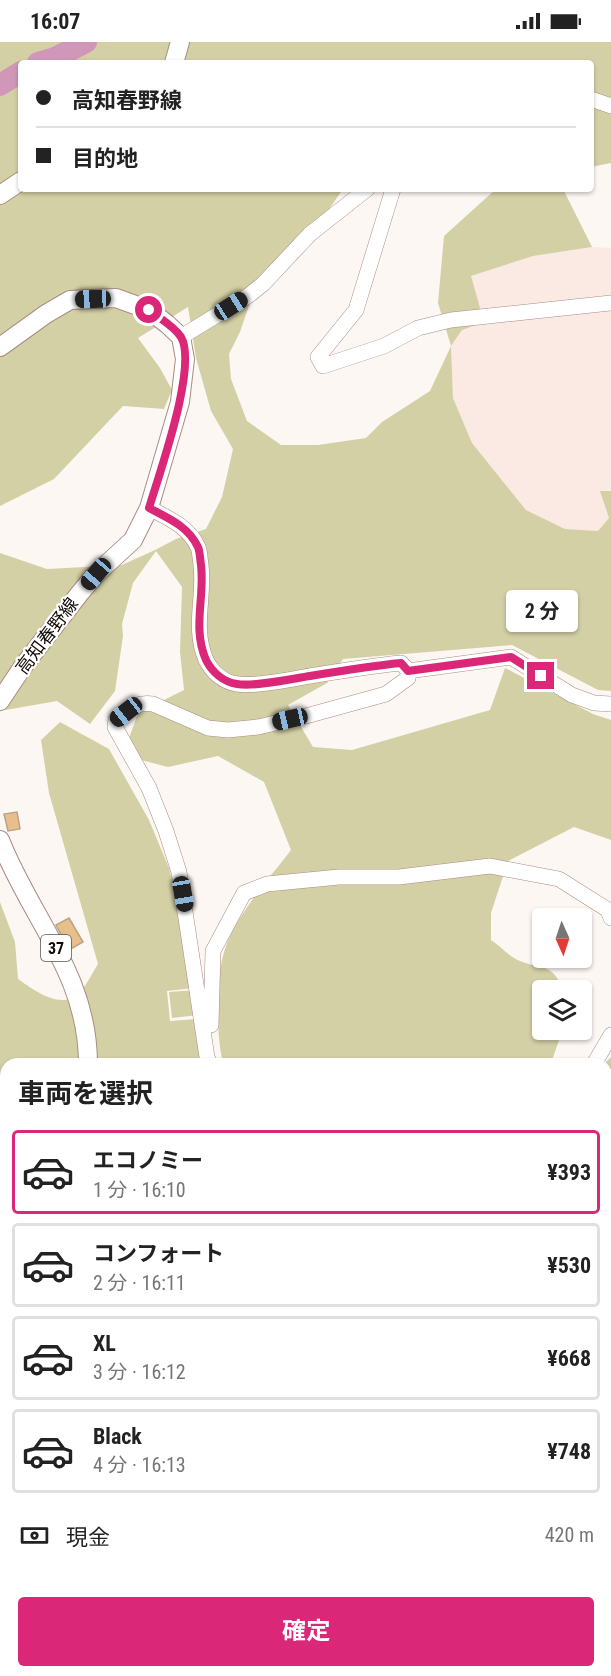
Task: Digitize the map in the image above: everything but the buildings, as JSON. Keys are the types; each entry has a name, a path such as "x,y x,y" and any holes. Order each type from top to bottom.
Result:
{"main road":[{"path":"175,60 180,42"},
{"path":"0,195 18,183"},
{"path":"0,347 70,300 116,298 135,304 149,310 181,338"},
{"name":"高知春野線","path":"0,701 24,664 80,593 96,574 133,540 149,508 180,402 185,359 181,338"},
{"name":"37","path":"0,840 12,871 68,969 80,1002 88,1044 88,1058"}],"street":[{"path":"594,100 611,106"},
{"path":"181,338 255,290 310,234 363,192"},
{"path":"392,192 356,310 318,357 323,366 384,346 418,328 451,320 611,303"},
{"path":"149,508 187,530 199,548 202,573 198,632 202,651 218,676 237,684 277,682 363,666 401,663 408,671 408,678 386,694 258,727 228,730 208,728 153,704 144,703 136,704 116,719 115,727 149,788 179,872 207,1058"},
{"path":"408,671 511,657 572,695 594,703 611,704"},
{"path":"215,1058 210,1016 213,951 244,893 267,884 339,877 399,877 490,866 559,879 608,910 611,918"},
{"path":"598,1058 611,1035"}],"shaded area":[{"path":"0,42 611,42 611,163 594,166 594,60 18,60 18,192 341,192 323,218 252,297 240,332 229,354 231,379 247,421 281,445 318,445 366,438 382,422 430,391 451,346 453,398 472,443 526,510 565,529 598,531 609,518 600,491 611,491 611,691 598,690 512,645 343,659 327,683 288,705 313,747 352,750 490,710 505,668 593,714 611,720 611,840 574,827 508,861 491,913 491,940 514,958 532,964 532,968 545,968 559,980 532,980 532,1040 559,1040 553,1058 222,1058 218,1006 219,975 225,949 245,910 291,850 264,782 218,756 168,767 141,760 128,741 138,713 184,690 180,652 182,587 156,551 133,583 122,624 123,636 115,691 90,724 57,701 0,711 0,553 47,569 122,565 176,539 206,529 222,497 233,449 211,411 196,358 188,307 138,338 160,368 172,390 164,409 123,406 54,479 0,506"},
{"path":"493,192 564,192 592,247 533,256 471,276 484,322 462,330 451,346 438,303 444,236"},
{"path":"592,247 611,248 611,490 601,491 609,518 598,531 565,529 526,510 472,443 453,398 451,346 462,330 471,276 533,256"},
{"path":"60,722 109,749 149,820 169,868 182,918 194,988 167,991 170,1021 196,1019 203,1058 0,1058 0,902 15,942 18,979 32,988 56,999 72,998 82,990 98,964 49,793 41,740"},
{"path":"195,990 198,1015 172,1018 169,992"}],"waterway":[{"path":"48,60 86,42"},
{"path":"0,85 18,74"}],"route":[{"path":"149,310 181,338 185,359 180,402 149,508 187,530 199,548 202,573 198,632 202,651 218,676 237,684 277,682 363,666 401,663 408,671 511,657 541,676"}]}
